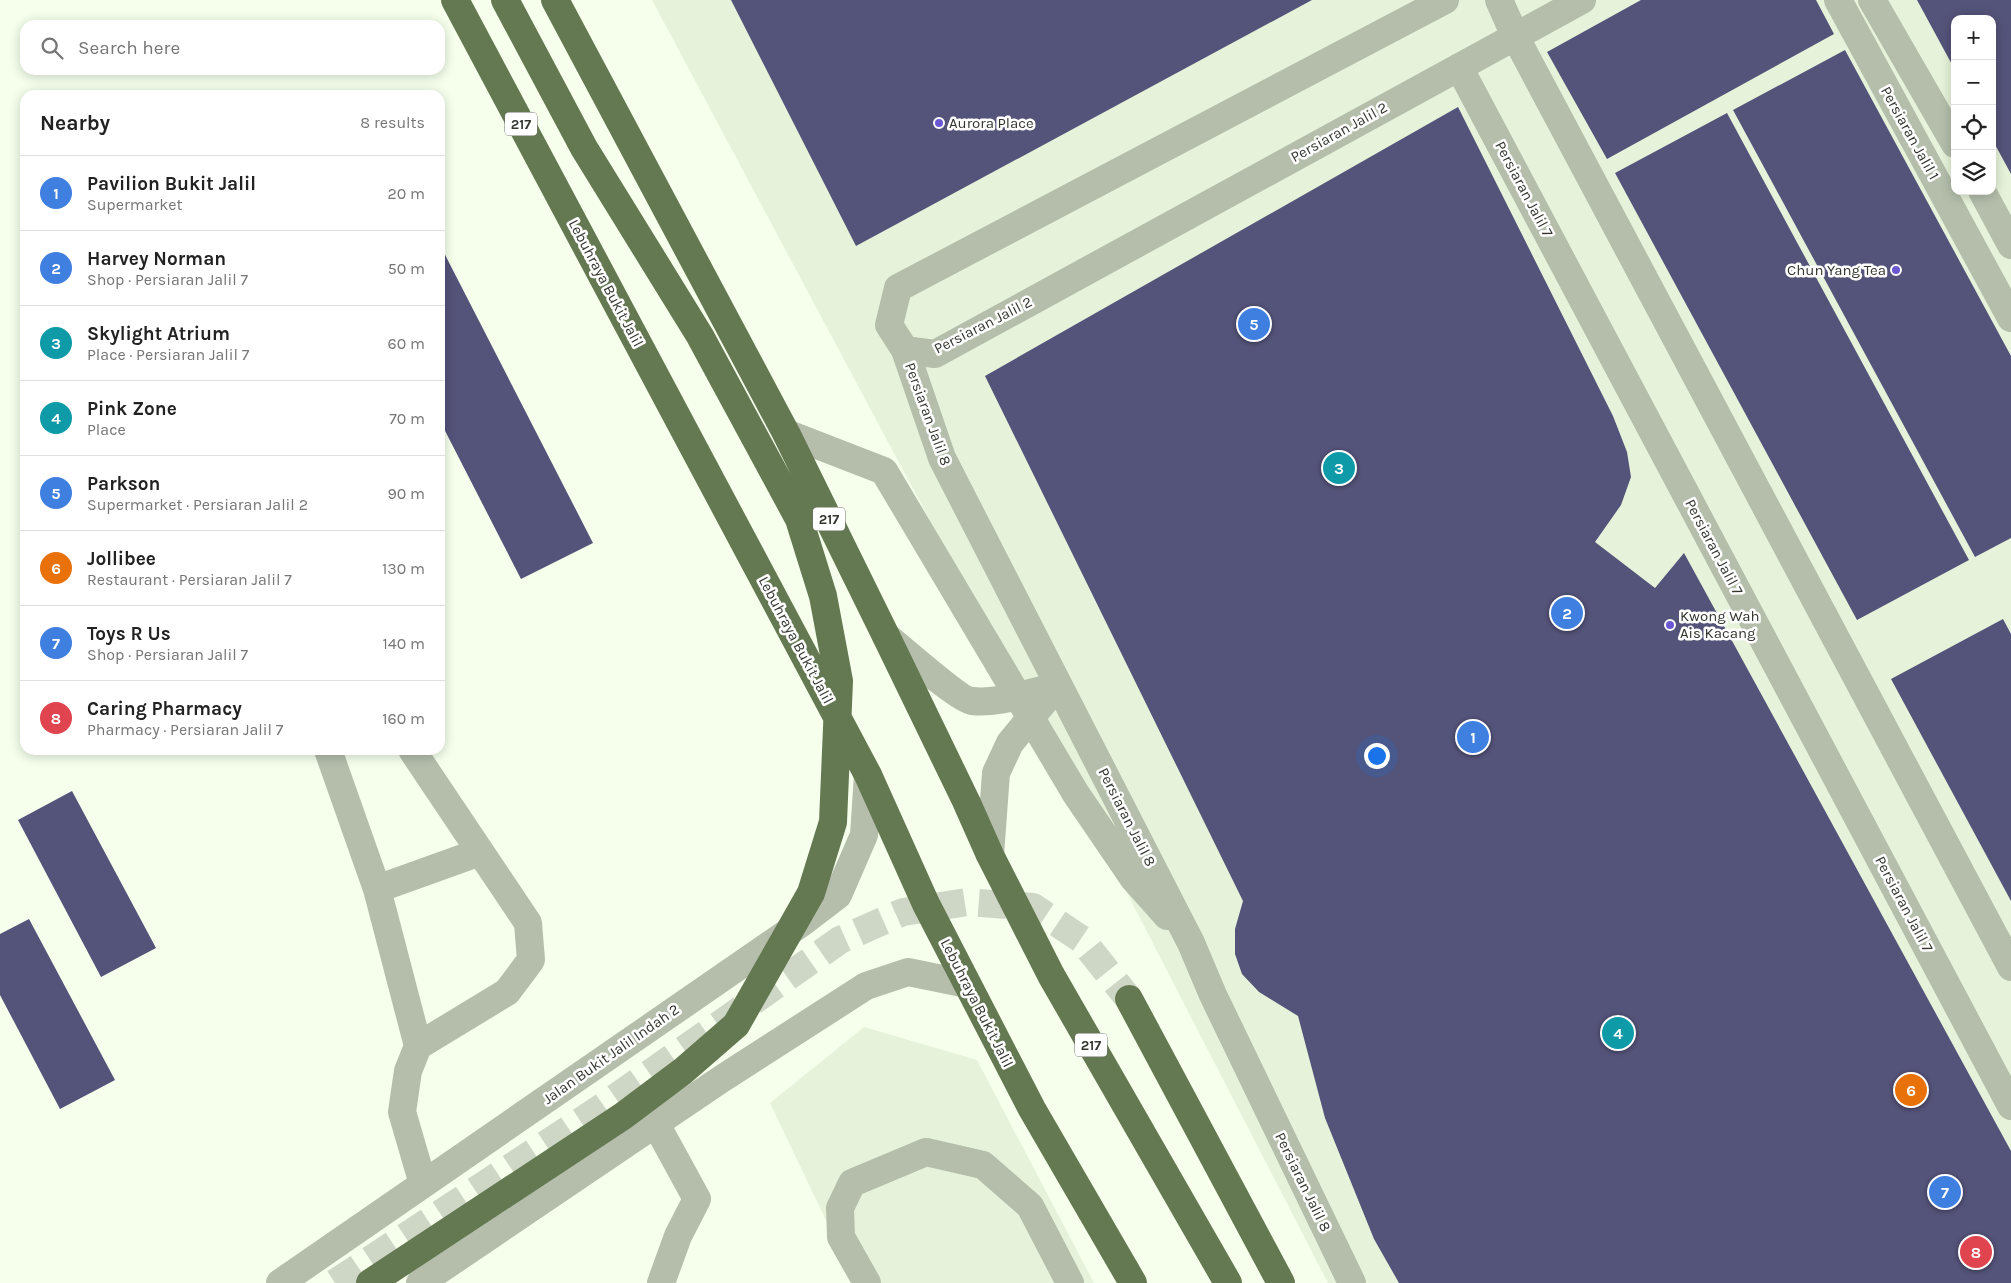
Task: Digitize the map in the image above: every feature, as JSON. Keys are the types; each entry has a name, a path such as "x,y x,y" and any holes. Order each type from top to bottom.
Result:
{"highway":[{"name":"Lebuhraya Bukit Jalil","path":"455,0 868,775 926,904 1032,1109 1133,1283"},
{"path":"370,1283 623,1116 683,1071 736,1025 811,893 833,822 839,681 823,596 799,519 700,336 584,148 505,0"},
{"name":"217","path":"555,0 786,433 966,801 990,855 1051,975 1228,1283"},
{"path":"1129,999 1281,1283"}],"street":[{"path":"905,350 889,325 898,288 1445,0"},
{"path":"1499,0 1515,36 2011,968"},
{"name":"Persiaran Jalil 2","path":"905,350 935,354 1582,0"},
{"name":"Persiaran Jalil 1","path":"1838,0 2011,318"},
{"path":"1872,0 1951,137"},
{"name":"Persiaran Jalil 7","path":"1459,66 2011,1106"},
{"path":"1984,195 2011,245"},
{"name":"Persiaran Jalil 8","path":"905,350 942,458 1191,942 1213,995 1352,1283"},
{"path":"786,433 884,471 1076,794 1134,879 1191,942"},
{"path":"886,636 948,687 970,701 995,700 1056,686 1010,743 996,773 990,855"},
{"path":"330,755 377,889 418,1046 408,1071 402,1112 423,1184"},
{"path":"415,755 528,923 531,960 508,992 418,1046"},
{"name":"Jalan Bukit Jalil Indah 2","path":"280,1283 800,924 838,895 864,834 868,775"},
{"path":"377,889 480,852"},
{"path":"420,1283 723,1078 866,986 908,972 967,984"},
{"path":"656,1124 696,1199 678,1236 660,1283"},
{"path":"867,1283 841,1237 840,1208 852,1183 926,1152 982,1164 1030,1206 1070,1283"}],"shaded area":[{"path":"652,0 2011,0 2011,1283 1328,1283 1076,794"},
{"path":"864,1027 977,1060 1094,1283 856,1283 770,1103"}],"building":[{"name":"Aurora Place","path":"731,0 1312,0 856,246"},
{"path":"1641,0 1816,0 1834,34 1607,159 1547,52"},
{"path":"1917,0 2011,0 2011,174 1996,146 1996,15 1951,15 1951,63"},
{"path":"1845,50 2011,356 2011,538 1975,557 1733,110"},
{"path":"1458,107 1613,416 1627,452 1631,477 1621,505 1595,542 1655,588 1684,553 2011,1151 2011,1283 1399,1283 1374,1239 1325,1118 1298,1016 1259,992 1242,974 1235,954 1235,929 1243,901 985,376"},
{"path":"1727,113 1969,560 1857,620 1615,173"},
{"path":"445,255 593,543 521,579 445,431"},
{"path":"2003,619 2011,634 2011,901 1891,679"},
{"path":"72,791 156,948 101,977 18,820"},
{"path":"29,919 115,1080 60,1109 0,995 0,934"}],"tunnel":[{"path":"335,1283 598,1110 840,940 903,912 967,902 1033,907 1081,939 1129,999"}],"place":[{"name":"Aurora Place","path":"939,123"},
{"name":"Chun Yang Tea","path":"1896,270"},
{"name":"Parkson","path":"1254,324"},
{"name":"Skylight Atrium","path":"1339,468"},
{"name":"Harvey Norman","path":"1567,613"},
{"name":"Kwong Wah Ais Kacang","path":"1670,625"},
{"name":"Pavilion Bukit Jalil","path":"1473,737"},
{"name":"Pink Zone","path":"1618,1033"},
{"name":"Jollibee","path":"1911,1090"},
{"name":"Toys R Us","path":"1945,1192"},
{"name":"Caring Pharmacy","path":"1976,1252"}]}
